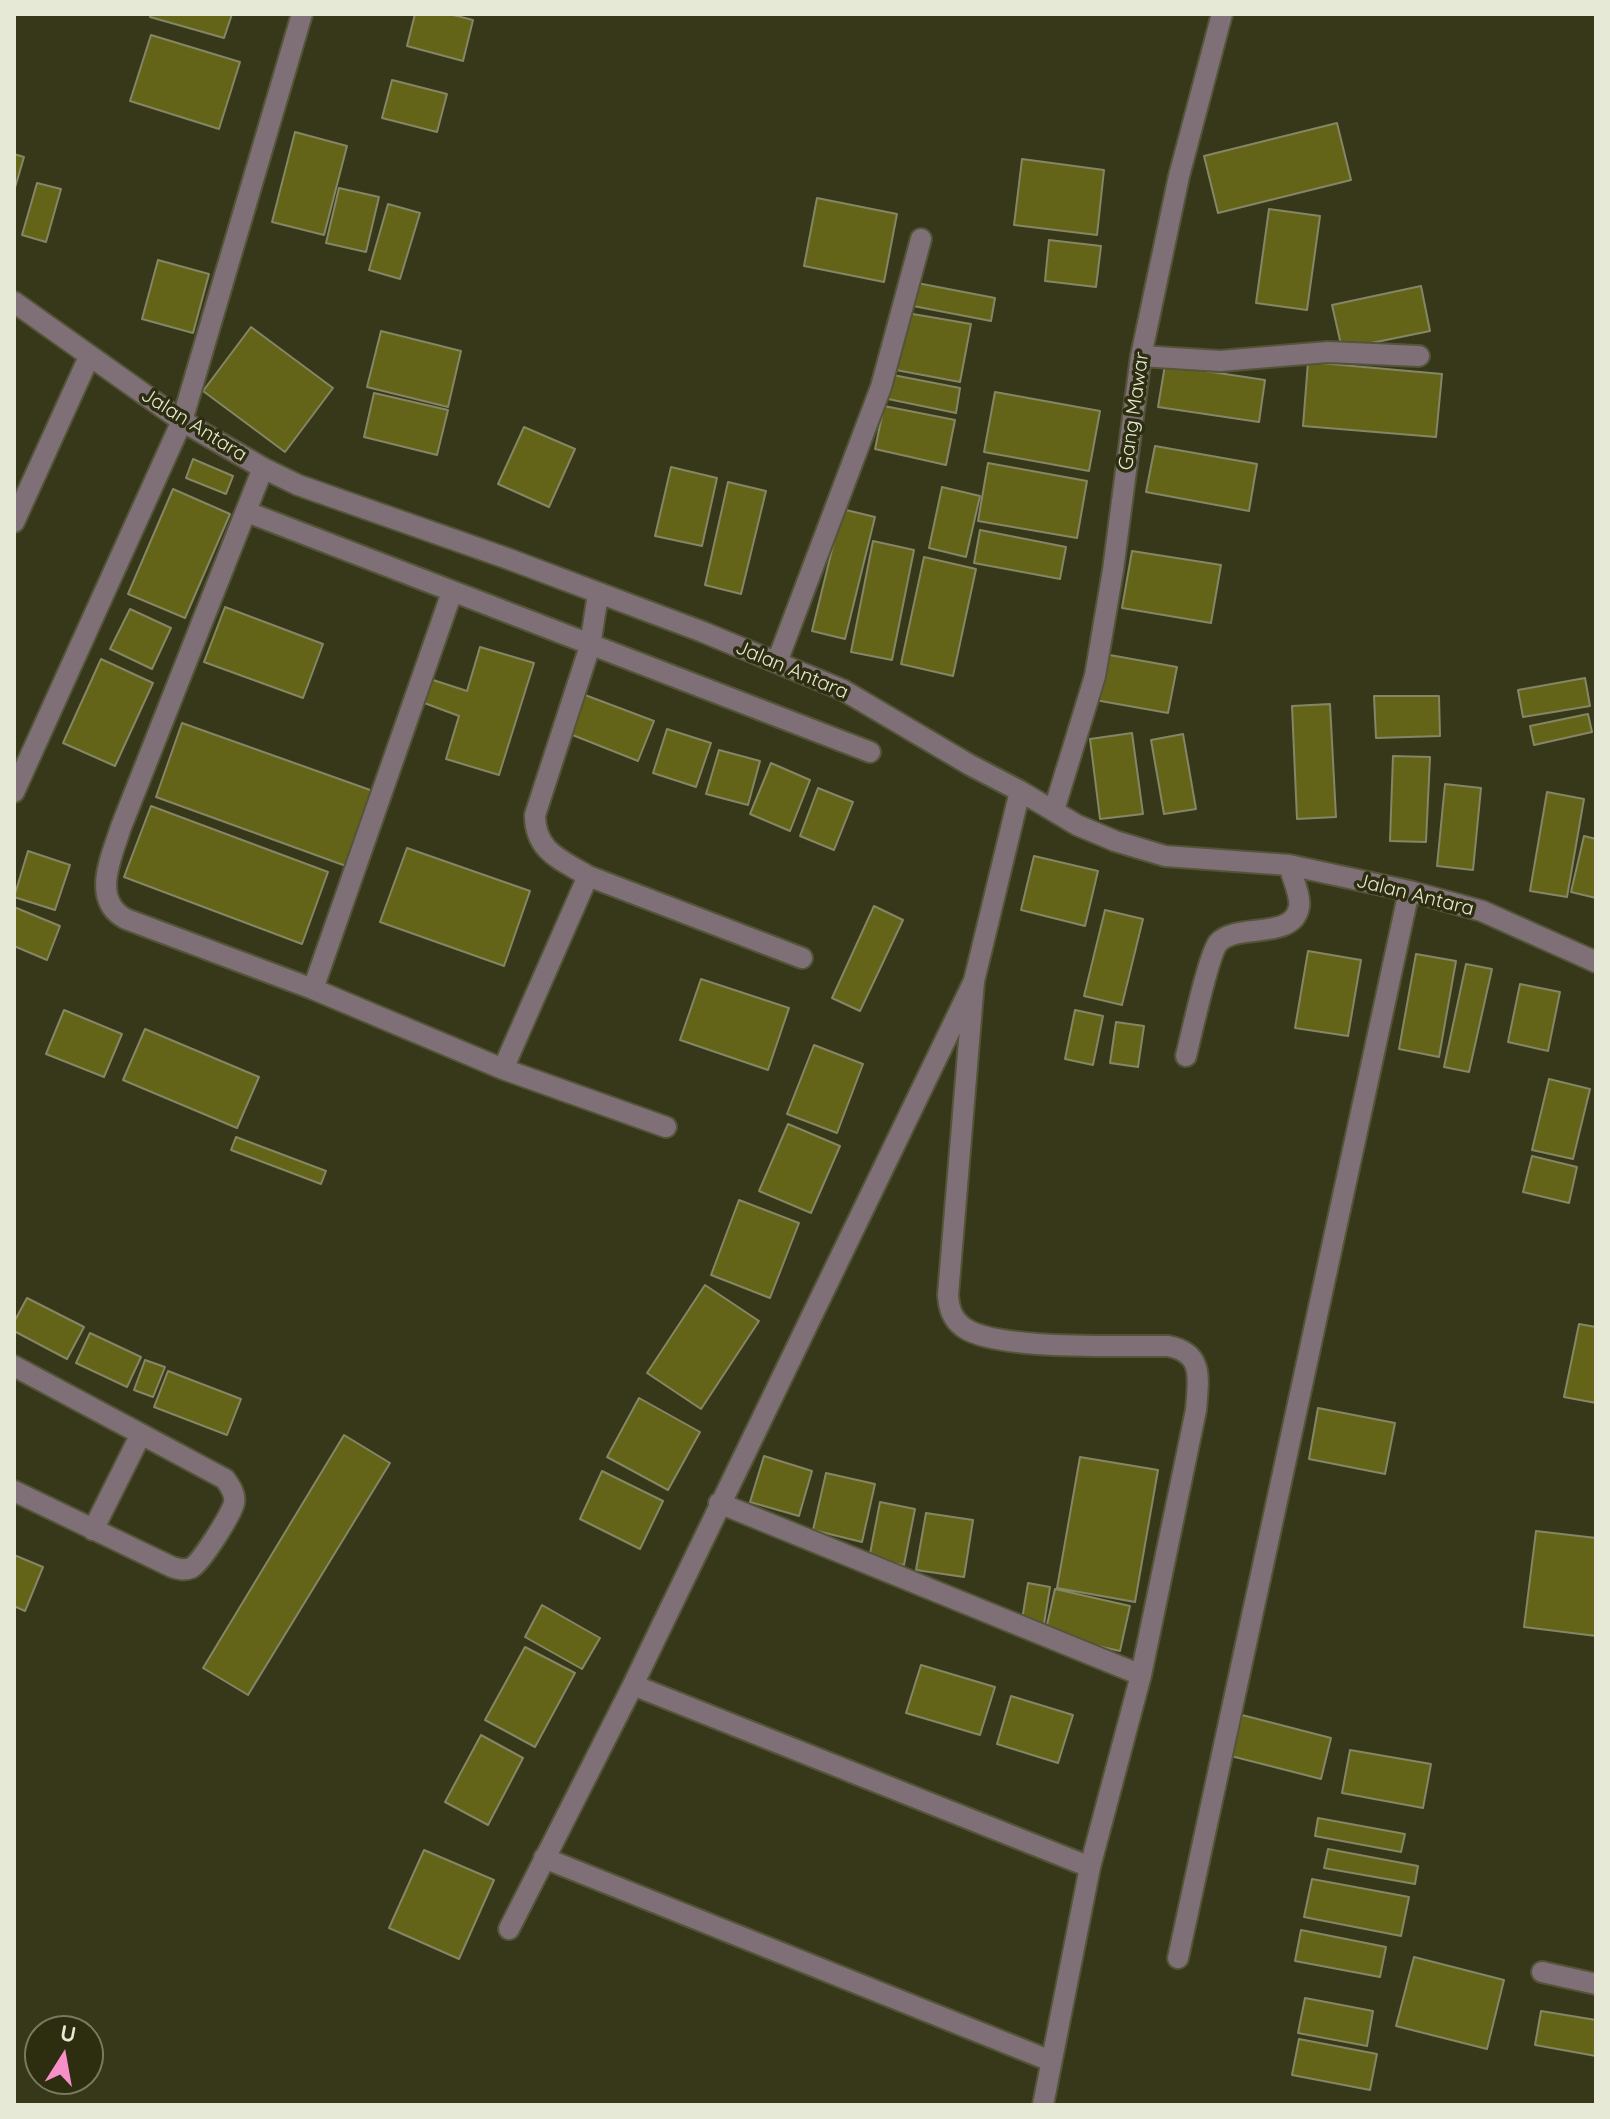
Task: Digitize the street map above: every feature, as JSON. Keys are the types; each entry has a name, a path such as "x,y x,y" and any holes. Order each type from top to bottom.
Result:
{"street":[{"path":"14,792 182,421 302,14"},
{"name":"Gang Mawar","path":"1054,810 1095,676 1113,570 1141,356 1179,176 1222,14"},
{"path":"777,662 881,387 921,239"},
{"name":"Jalan Antara","path":"14,302 182,421 263,468 298,485 598,594 843,690 1077,825 1115,841 1165,856 1289,865 1409,891 1482,911 1596,962"},
{"path":"1141,356 1220,361 1328,352 1419,356"},
{"path":"14,522 89,357"},
{"path":"263,468 121,827 109,865 106,895 109,905 117,915 126,919 313,989 503,1069 666,1127"},
{"path":"247,512 870,752"},
{"path":"313,989 452,592"},
{"path":"598,594 590,646 535,815 536,832 541,843 553,855 588,876 802,958"},
{"path":"1020,791 974,981 948,1295 951,1312 965,1329 981,1337 1010,1343 1180,1348 1195,1363 1198,1374 1196,1410 1141,1675 1090,1867 1043,2105"},
{"path":"1186,1056 1216,945 1233,933 1279,927 1296,914 1299,906 1289,865"},
{"path":"503,1069 588,876"},
{"path":"1178,1958 1409,891"},
{"path":"509,1929 633,1685 974,981"},
{"path":"14,1366 225,1479 234,1501 205,1555 193,1567 184,1570 14,1491"},
{"path":"93,1530 141,1434"},
{"path":"719,1503 1141,1675"},
{"path":"633,1685 1090,1867"},
{"path":"544,1858 1051,2061"},
{"path":"1542,1972 1596,1984"}],"building":[{"path":"151,14 232,14 224,38 150,17"},
{"path":"415,14 449,14 473,20 463,61 407,46"},
{"path":"151,35 240,62 219,129 130,101"},
{"path":"392,80 447,94 437,132 382,118"},
{"path":"1337,123 1351,180 1218,213 1204,156"},
{"path":"295,132 347,146 324,235 272,222"},
{"path":"14,154 24,157 14,191"},
{"path":"1022,159 1104,170 1097,235 1014,225"},
{"path":"37,183 61,189 46,242 22,235"},
{"path":"339,188 379,197 366,252 326,243"},
{"path":"817,198 897,214 884,282 804,266"},
{"path":"388,204 420,213 400,279 369,270"},
{"path":"1269,209 1320,216 1307,310 1256,303"},
{"path":"1049,240 1101,246 1096,287 1045,281"},
{"path":"158,260 209,274 193,333 142,319"},
{"path":"912,282 995,298 991,321 908,305"},
{"path":"1421,286 1430,331 1342,349 1332,305"},
{"path":"907,313 971,324 960,382 896,370"},
{"path":"251,327 333,388 285,452 203,391"},
{"path":"381,331 461,351 448,407 367,387"},
{"path":"1308,362 1442,374 1436,437 1303,426"},
{"path":"1165,365 1265,380 1259,422 1158,407"},
{"path":"893,375 960,388 956,413 888,399"},
{"path":"995,392 1100,411 1089,471 984,452"},
{"path":"374,393 448,410 437,455 364,437"},
{"path":"884,406 955,420 946,465 875,449"},
{"path":"524,427 575,449 549,507 498,484"},
{"path":"1155,446 1257,464 1249,511 1146,492"},
{"path":"193,459 233,476 226,494 186,478"},
{"path":"988,463 1087,481 1077,538 978,521"},
{"path":"671,467 717,478 702,546 655,536"},
{"path":"728,482 766,491 741,594 705,585"},
{"path":"942,487 980,496 966,557 929,548"},
{"path":"173,489 230,514 185,618 128,594"},
{"path":"842,509 875,517 845,639 812,631"},
{"path":"980,530 1066,547 1060,579 974,563"},
{"path":"873,541 914,550 892,660 851,652"},
{"path":"1132,551 1221,565 1211,623 1122,608"},
{"path":"924,557 976,569 953,676 901,664"},
{"path":"225,607 323,644 303,698 204,662"},
{"path":"130,609 171,628 152,669 110,649"},
{"path":"480,647 534,663 499,775 446,759 459,716 419,701 427,678 467,691"},
{"path":"1104,654 1177,667 1168,713 1095,700"},
{"path":"101,659 153,683 115,766 63,743"},
{"path":"1585,678 1590,706 1523,717 1518,690"},
{"path":"585,695 654,721 638,761 570,734"},
{"path":"1374,696 1439,696 1440,736 1376,738"},
{"path":"1330,704 1336,817 1297,819 1292,706"},
{"path":"1588,714 1592,732 1534,745 1530,726"},
{"path":"182,723 373,791 346,866 156,797"},
{"path":"667,729 711,743 696,787 653,773"},
{"path":"1132,733 1143,814 1100,819 1090,739"},
{"path":"1183,734 1196,809 1164,814 1151,740"},
{"path":"719,750 760,761 748,805 706,794"},
{"path":"1393,756 1430,757 1426,842 1390,841"},
{"path":"771,763 810,780 790,831 750,814"},
{"path":"1445,784 1481,788 1473,870 1437,866"},
{"path":"818,788 853,802 834,850 800,836"},
{"path":"1547,792 1584,799 1567,897 1530,891"},
{"path":"151,806 328,872 302,944 124,877"},
{"path":"1584,836 1596,839 1596,898 1571,892"},
{"path":"407,848 530,891 504,966 380,922"},
{"path":"28,851 70,865 55,910 14,897"},
{"path":"1034,856 1098,871 1085,926 1021,910"},
{"path":"874,906 903,920 860,1011 832,998"},
{"path":"14,907 60,926 47,960 14,946"},
{"path":"1105,910 1143,919 1122,1005 1084,996"},
{"path":"1308,951 1361,960 1348,1036 1295,1028"},
{"path":"1416,954 1456,961 1439,1057 1399,1049"},
{"path":"1466,964 1492,969 1469,1072 1444,1067"},
{"path":"701,979 789,1008 768,1070 680,1040"},
{"path":"1520,984 1560,992 1548,1051 1508,1042"},
{"path":"64,1010 122,1034 104,1077 46,1054"},
{"path":"1075,1010 1103,1016 1093,1065 1065,1059"},
{"path":"1116,1022 1144,1026 1138,1067 1110,1063"},
{"path":"145,1029 259,1077 237,1128 123,1080"},
{"path":"814,1045 863,1064 837,1133 787,1114"},
{"path":"1549,1079 1590,1089 1573,1159 1532,1150"},
{"path":"788,1124 840,1146 811,1213 759,1191"},
{"path":"236,1137 326,1171 321,1184 231,1150"},
{"path":"1532,1156 1577,1167 1569,1203 1523,1192"},
{"path":"739,1200 799,1223 770,1298 711,1275"},
{"path":"705,1285 759,1321 701,1409 647,1373"},
{"path":"27,1298 84,1327 67,1359 14,1331 14,1322"},
{"path":"1579,1324 1596,1327 1596,1403 1564,1397"},
{"path":"90,1333 141,1357 127,1387 76,1363"},
{"path":"145,1360 165,1367 153,1397 134,1390"},
{"path":"168,1371 241,1399 227,1435 154,1407"},
{"path":"639,1398 700,1432 668,1490 607,1457"},
{"path":"1318,1408 1395,1423 1385,1474 1309,1459"},
{"path":"344,1435 390,1463 248,1695 203,1668"},
{"path":"764,1456 812,1471 799,1516 750,1502"},
{"path":"1080,1457 1158,1470 1135,1602 1057,1588"},
{"path":"602,1471 663,1501 640,1549 580,1519"},
{"path":"826,1473 875,1484 862,1542 813,1530"},
{"path":"880,1502 915,1509 904,1565 869,1559"},
{"path":"926,1513 973,1520 964,1577 916,1570"},
{"path":"1536,1531 1596,1538 1596,1636 1524,1627"},
{"path":"14,1555 43,1567 25,1611 14,1606"},
{"path":"1028,1583 1050,1587 1044,1624 1022,1620"},
{"path":"1055,1589 1130,1606 1120,1651 1045,1634"},
{"path":"542,1605 600,1638 582,1669 525,1637"},
{"path":"525,1647 575,1673 535,1747 485,1720"},
{"path":"921,1665 995,1687 980,1735 906,1713"},
{"path":"1011,1696 1073,1715 1058,1763 997,1744"},
{"path":"1242,1715 1331,1738 1321,1779 1231,1756"},
{"path":"481,1735 523,1758 488,1825 445,1802"},
{"path":"1350,1750 1431,1764 1423,1808 1342,1793"},
{"path":"1318,1818 1405,1834 1401,1852 1315,1836"},
{"path":"1328,1849 1418,1866 1415,1884 1324,1868"},
{"path":"424,1850 494,1880 459,1959 389,1928"},
{"path":"1312,1879 1409,1897 1401,1936 1304,1917"},
{"path":"1301,1930 1386,1947 1380,1977 1295,1961"},
{"path":"1414,1957 1504,1980 1487,2049 1396,2026"},
{"path":"1305,1998 1373,2011 1367,2046 1298,2033"},
{"path":"1541,2011 1596,2020 1596,2056 1535,2045"},
{"path":"1299,2039 1377,2054 1370,2090 1292,2075"}]}
